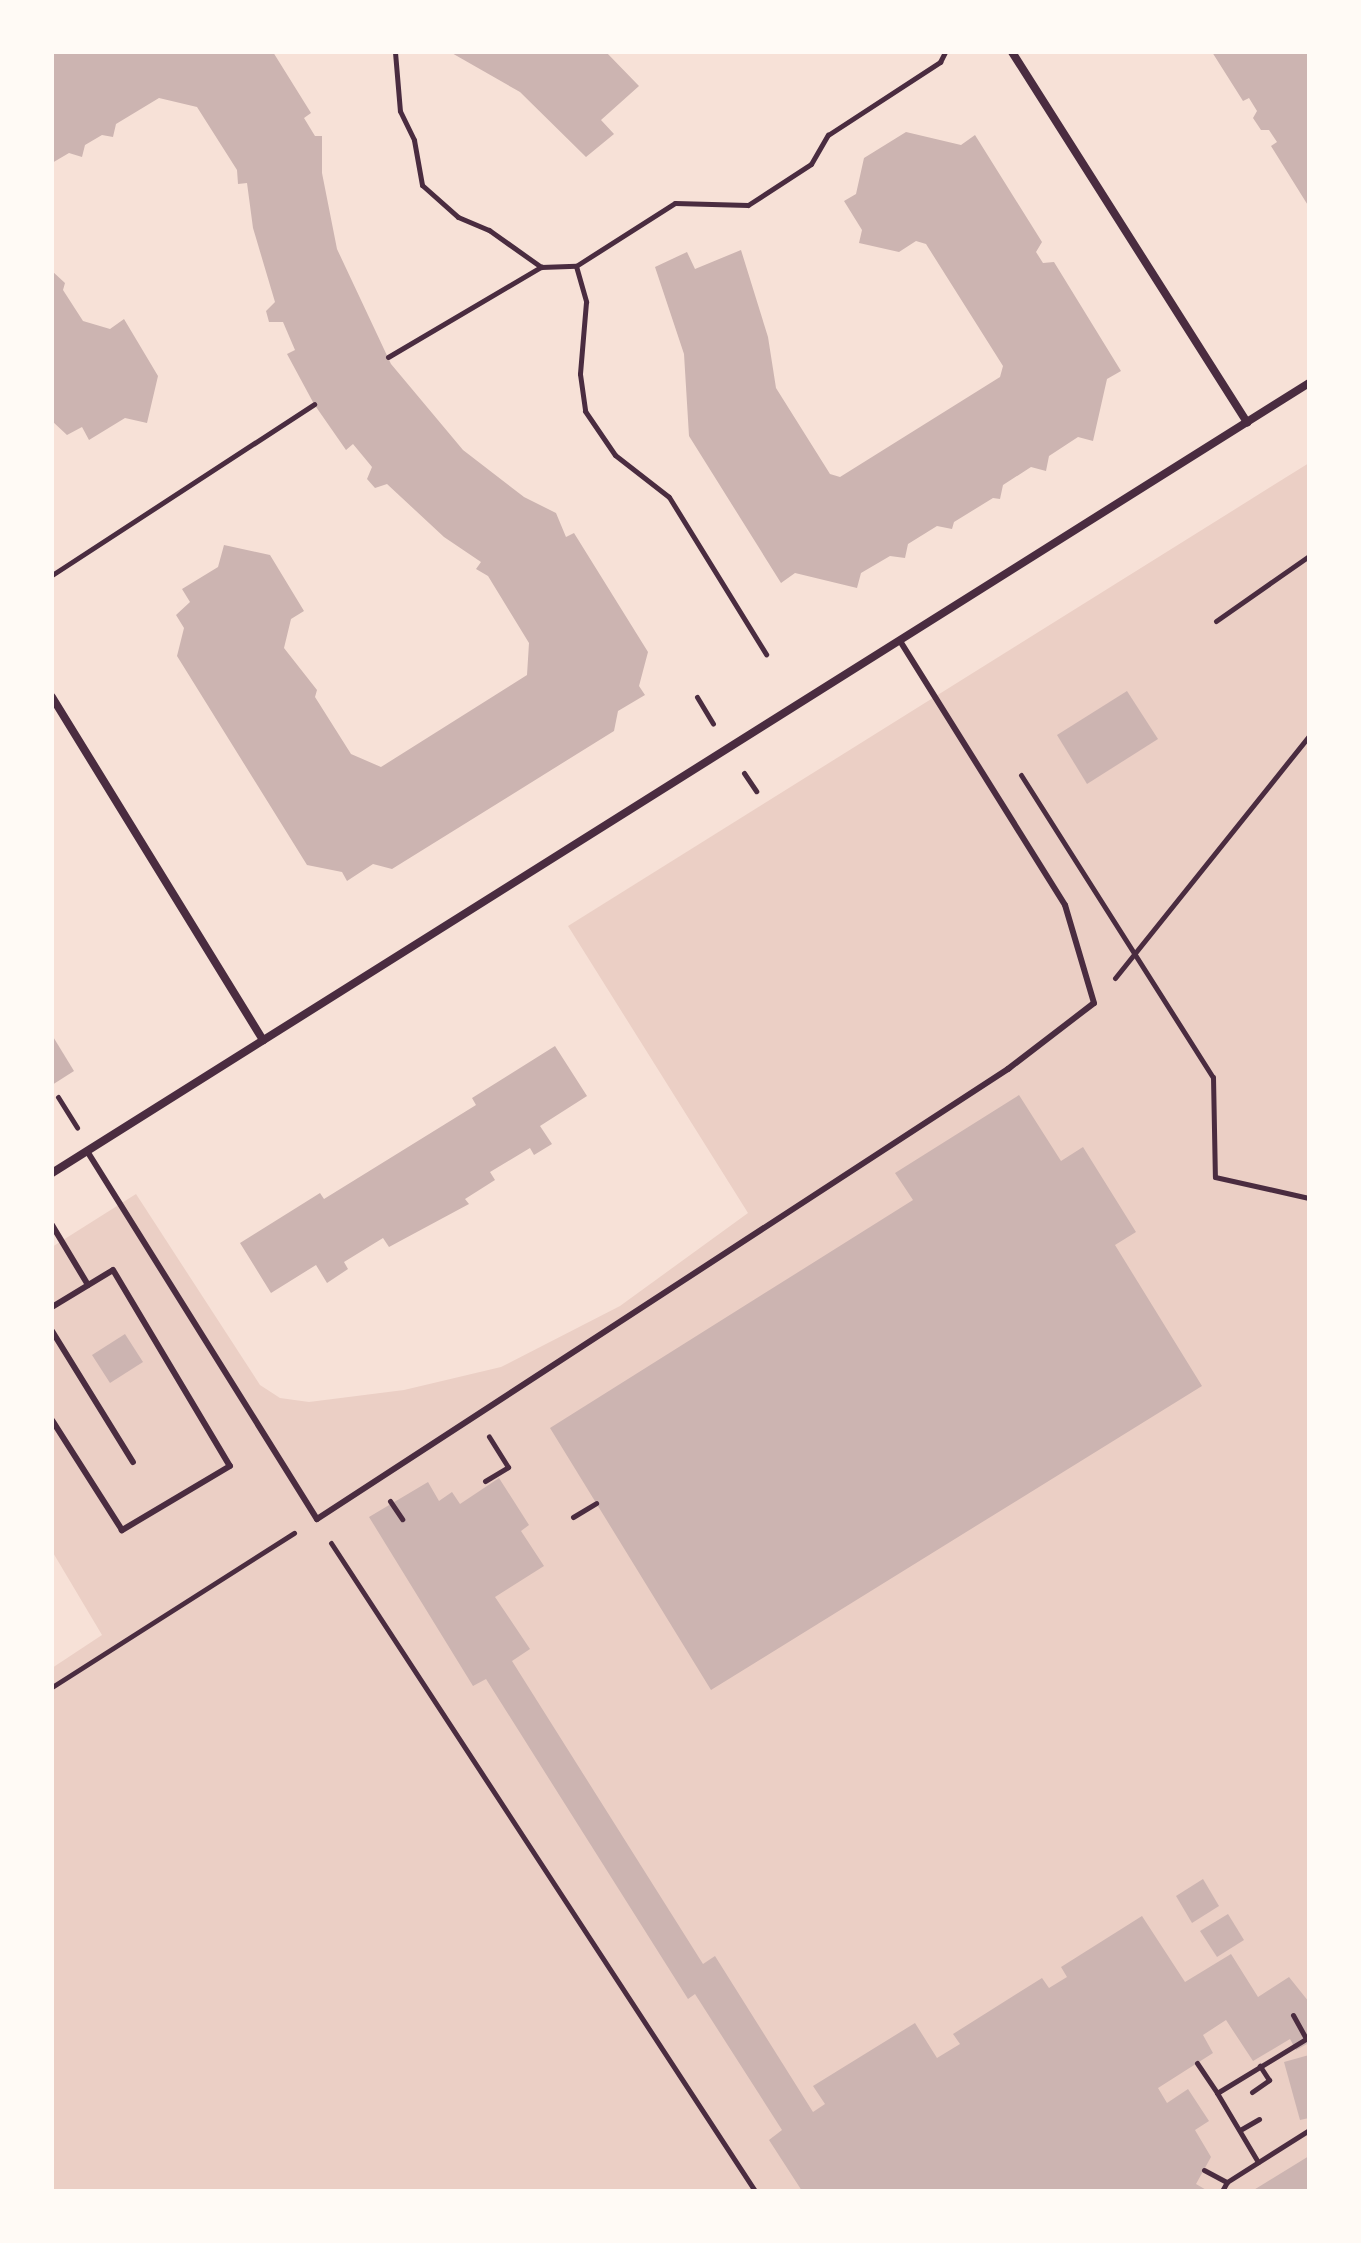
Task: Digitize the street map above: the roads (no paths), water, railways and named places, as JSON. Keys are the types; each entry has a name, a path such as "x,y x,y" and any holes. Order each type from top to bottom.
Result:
{"street":[{"path":"1012,52 1247,423"},
{"path":"52,1173 1309,383"},
{"path":"52,697 263,1040"}],"lane":[{"path":"87,1151 317,1519 1008,1069 1094,1003 1065,905 900,641"},
{"path":"52,1225 88,1285"},
{"path":"52,1307 113,1270 230,1466 122,1530 52,1420"},
{"path":"52,1331 133,1462"}]}
